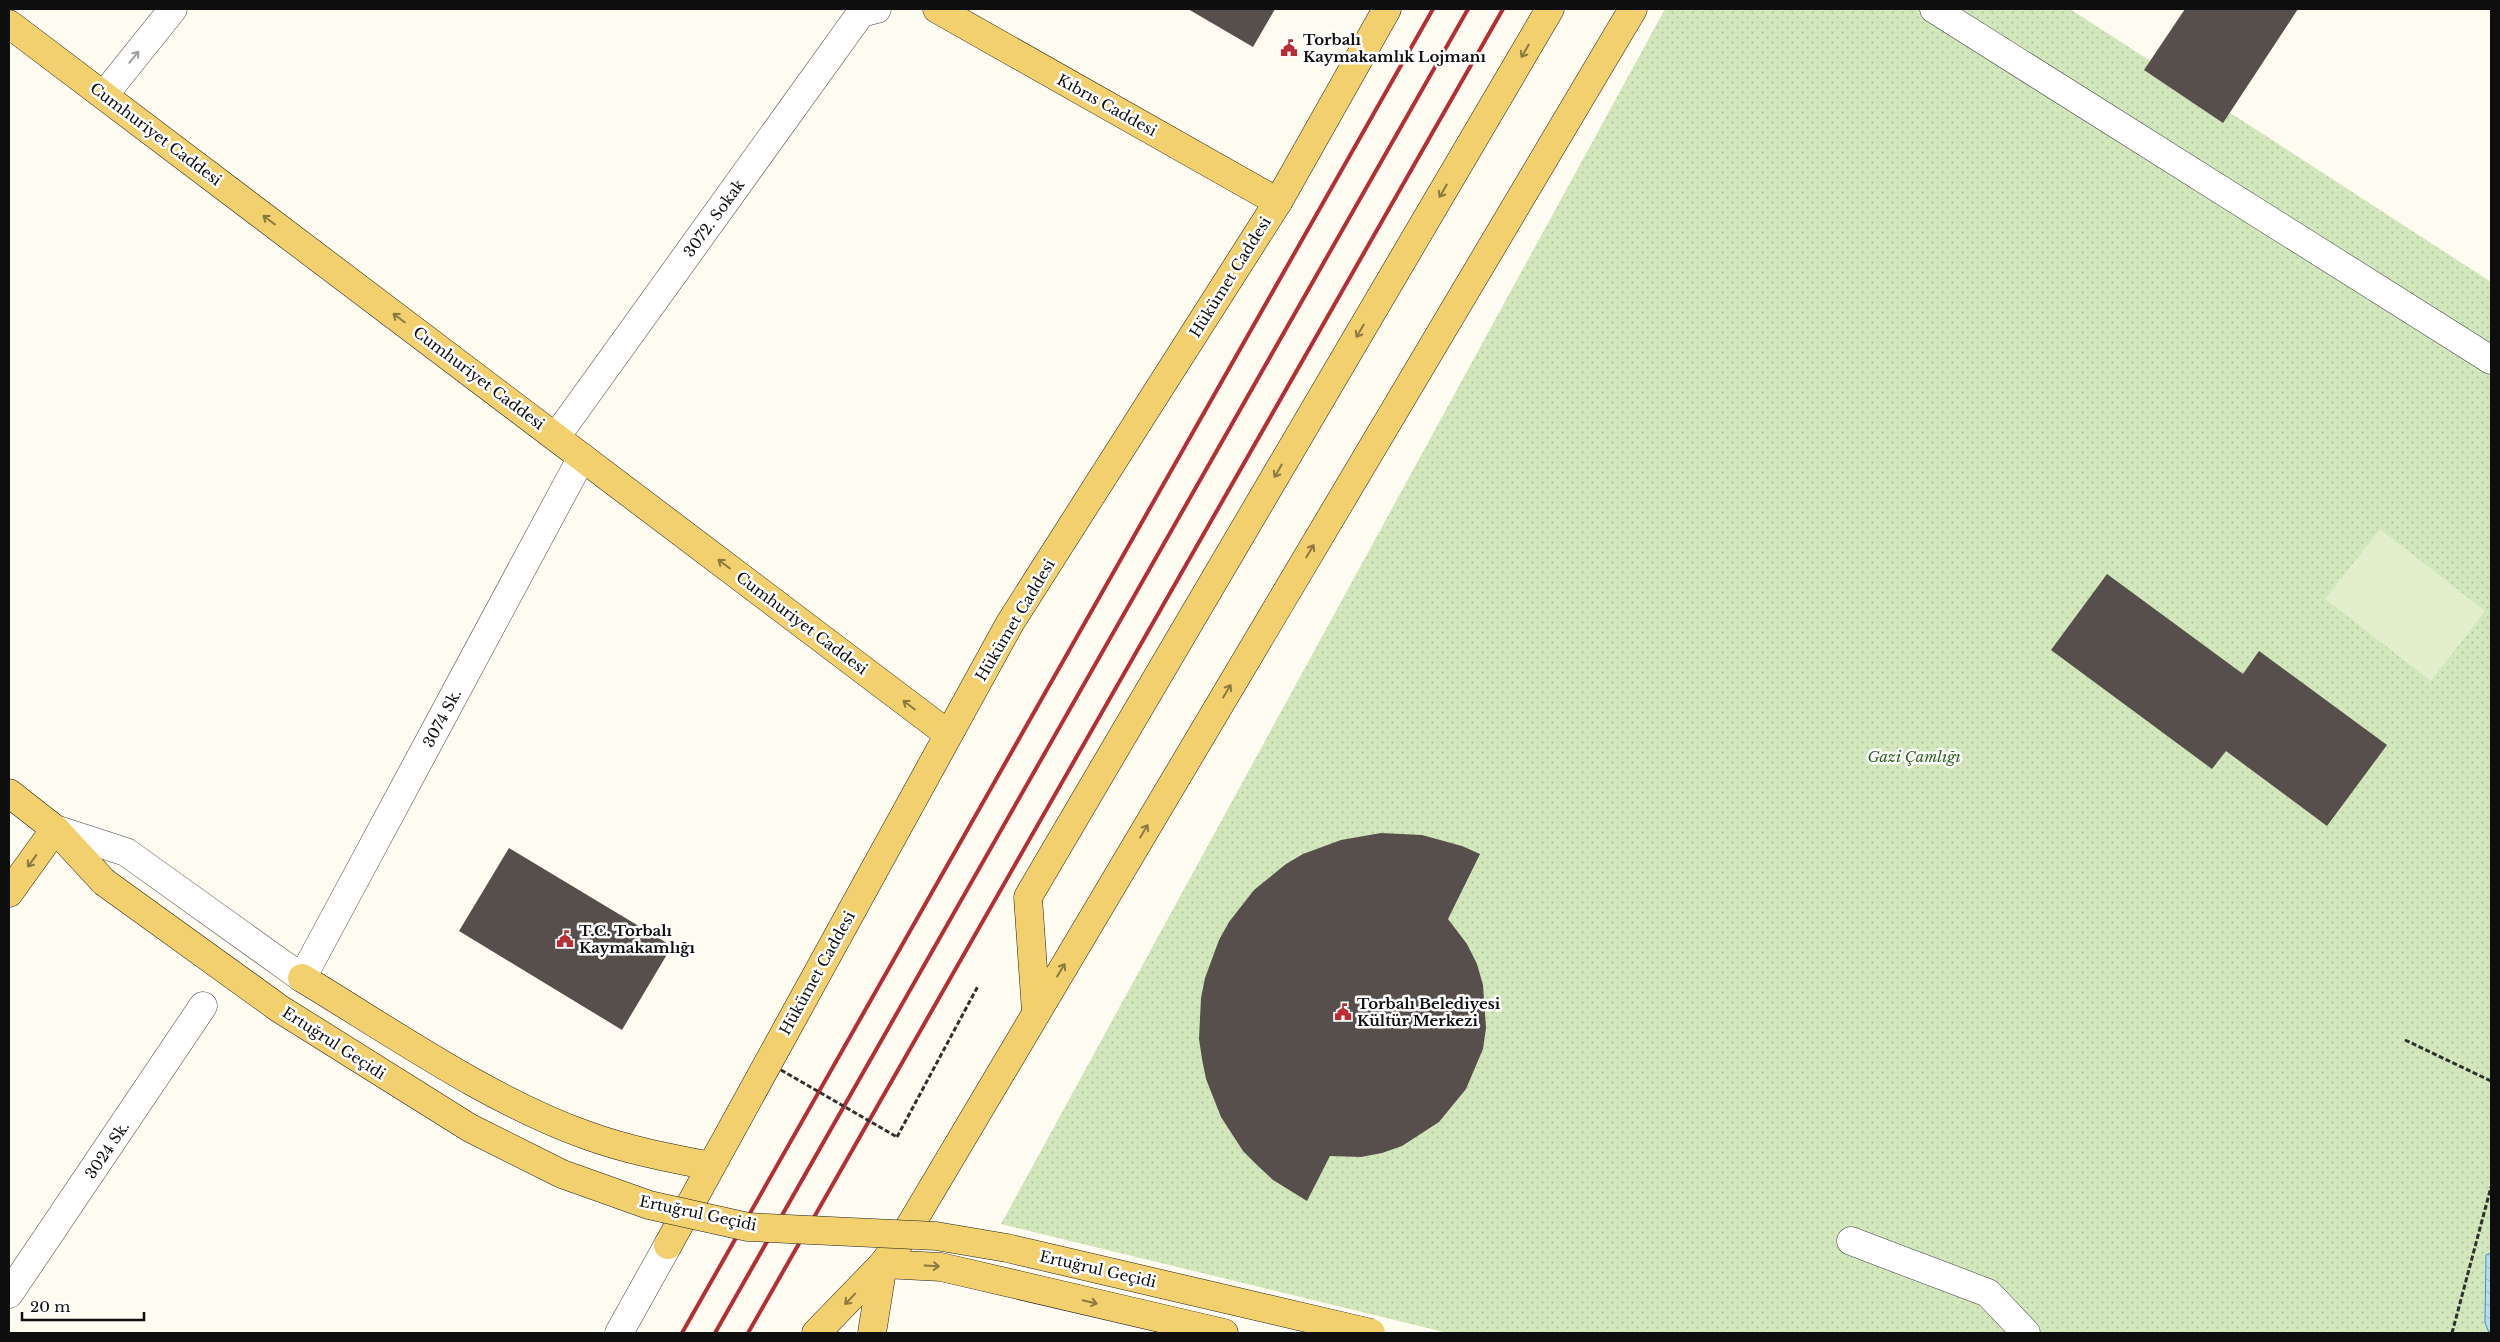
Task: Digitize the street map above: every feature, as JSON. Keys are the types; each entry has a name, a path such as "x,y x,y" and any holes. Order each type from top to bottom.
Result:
{"main road":[{"name":"Kıbrıs Caddesi","path":"937,9 1278,202"},
{"name":"Hükümet Caddesi","path":"668,1246 1010,622 1278,202 1387,9"},
{"path":"1036,1012 1028,897 1550,9"},
{"path":"816,1333 883,1264 904,1236 1633,9"},
{"name":"Cumhuriyet Caddesi","path":"9,24 948,734"},
{"name":"Ertuğrul Geçidi","path":"9,793 55,829 104,882 280,1009 470,1128 562,1174 649,1205 748,1227 936,1236 1007,1248 1371,1333"},
{"path":"9,893 55,829"},
{"path":"302,978 456,1071 525,1108 586,1135 647,1154 711,1166"},
{"path":"872,1333 883,1264"},
{"path":"883,1264 941,1267 1224,1333"}],"street":[{"path":"104,95 173,9"},
{"name":"3072. Sokak","path":"556,437 861,13 878,9"},
{"path":"1934,9 2491,360"},
{"name":"3074 Sk.","path":"302,978 582,457"},
{"path":"55,829 126,852 302,978"},
{"name":"3024 Sk.","path":"9,1294 203,1006"},
{"path":"1851,1242 1988,1293 2026,1333"},
{"path":"618,1333 668,1246"}],"path":[{"path":"781,1070 897,1138 978,986"},
{"path":"2405,1040 2491,1081"},
{"path":"2452,1333 2491,1187"}],"green space":[{"name":"Gazi Çamlığı","path":"1665,9 2070,9 2491,282 2491,1333 1448,1333 1001,1224"},
{"path":"2380,529 2485,611 2431,681 2325,599"}],"water":[{"path":"2491,1253 2491,1333 2489,1333 2485,1322 2486,1255"}],"building":[{"name":"Torbalı Kaymakamlık Lojmanı","path":"1188,9 1275,9 1253,47"},
{"path":"2185,9 2298,9 2223,123 2144,70"},
{"path":"2107,574 2243,674 2259,651 2387,745 2327,826 2226,751 2212,769 2051,650"},
{"name":"Torbalı Belediyesi Kültür Merkezi","path":"1381,833 1422,835 1462,846 1480,854 1448,919 1467,944 1477,964 1483,985 1486,1028 1483,1049 1466,1089 1439,1122 1402,1146 1382,1153 1361,1157 1330,1156 1307,1201 1273,1180 1258,1166 1243,1151 1221,1117 1206,1079 1199,1039 1201,998 1205,978 1219,940 1229,922 1254,890 1286,864 1303,854 1341,840"},
{"name":"T.C. Torbalı Kaymakamlığı","path":"509,848 672,946 622,1030 459,931"}],"railway":[{"path":"682,1333 1433,9"},
{"path":"715,1333 1468,9"},
{"path":"748,1333 1503,9"}],"place":[{"name":"Torbalı Kaymakamlık Lojmanı","path":"1289,48"},
{"name":"T.C. Torbalı Kaymakamlığı","path":"565,939"},
{"name":"Torbalı Belediyesi Kültür Merkezi","path":"1343,1012"}]}
